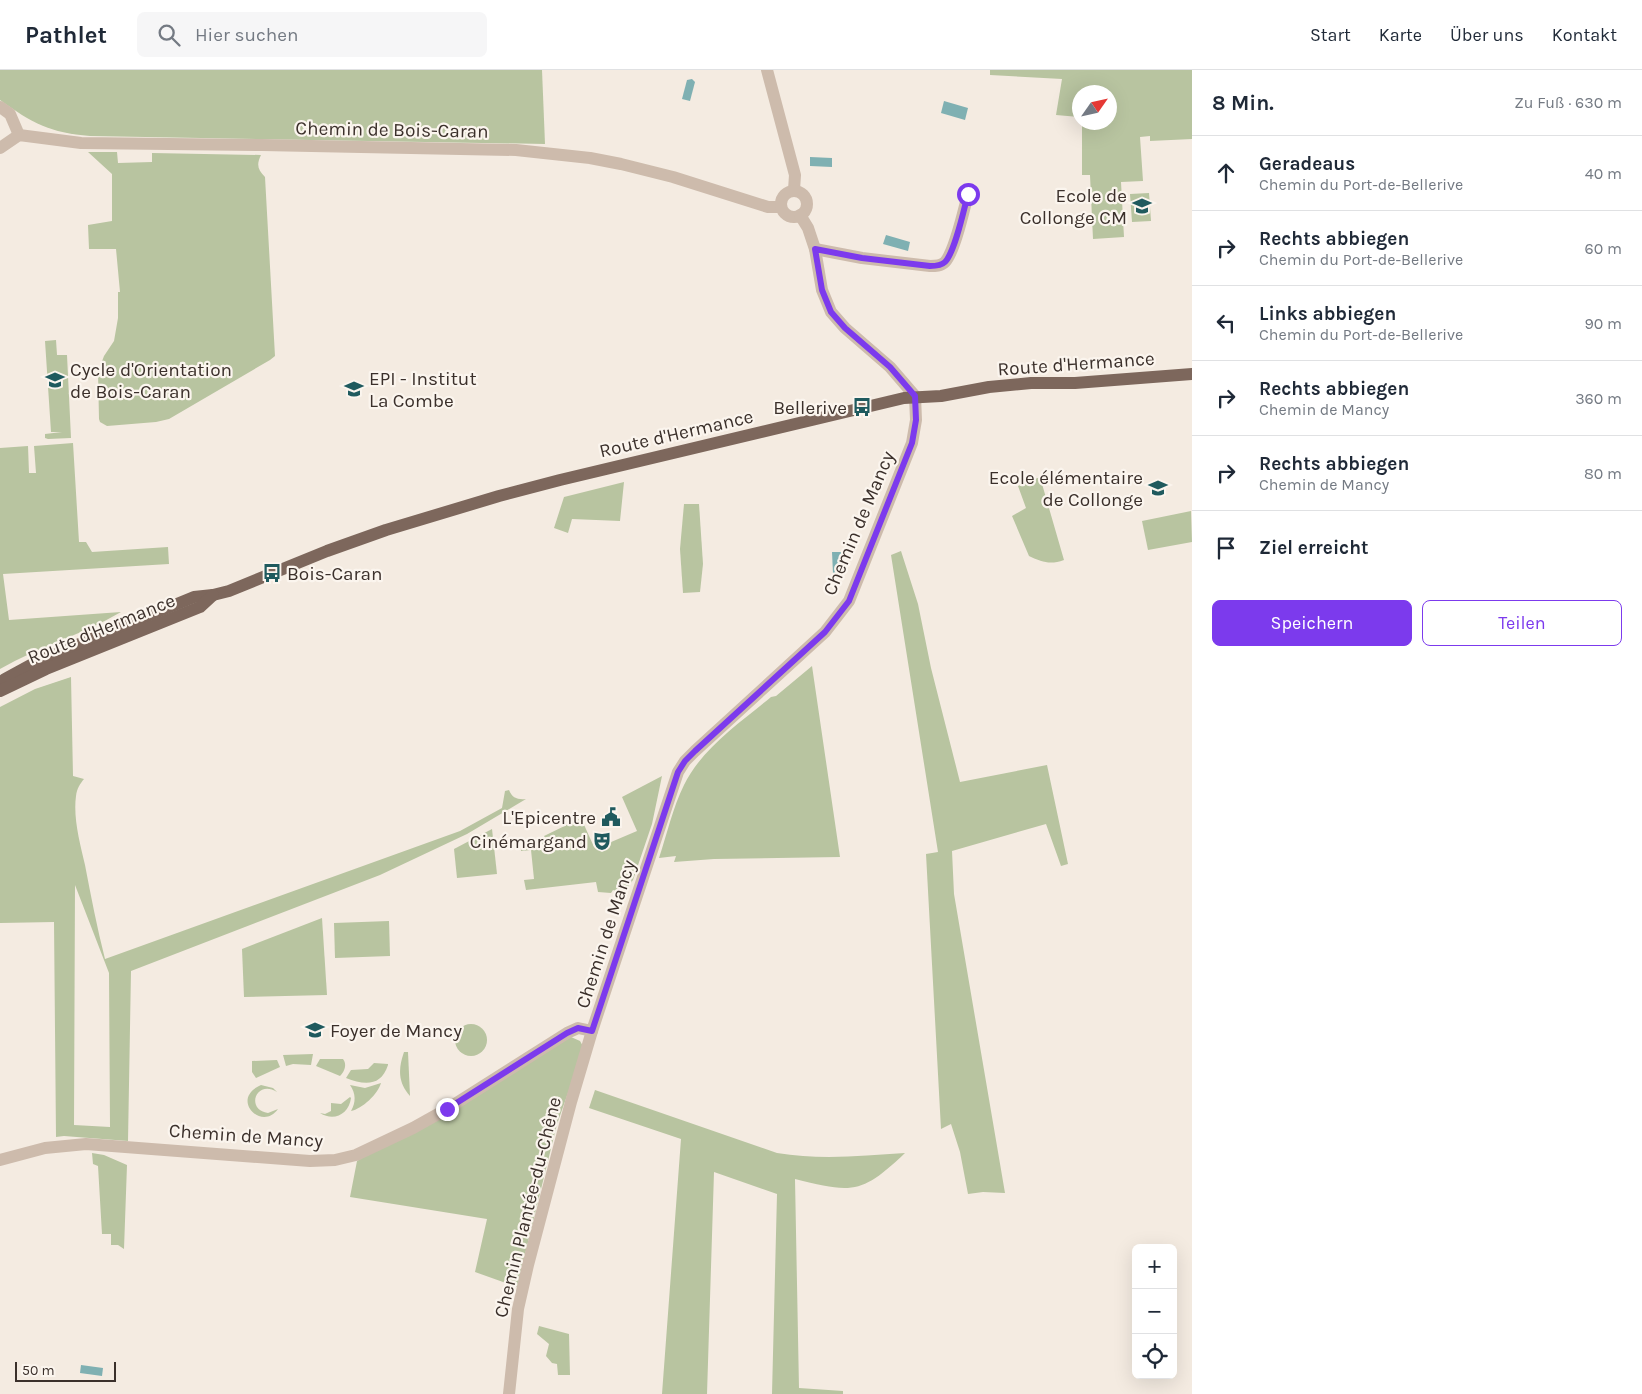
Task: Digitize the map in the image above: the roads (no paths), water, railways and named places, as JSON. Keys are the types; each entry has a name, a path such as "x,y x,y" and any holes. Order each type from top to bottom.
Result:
{"main road":[{"name":"Route d'Hermance","path":"0,690 46,669 200,607 213,596 386,530 499,496 888,400 915,396 941,396 989,387 1032,382 1075,383 1192,374"},
{"name":"Route d'Hermance","path":"0,683 38,661 144,616 194,596 213,596"}],"street":[{"path":"767,70 794,175 794,190"},
{"path":"0,107 10,114 19,134 0,148"},
{"name":"Chemin de Bois-Caran","path":"19,134 80,143 516,150 590,158 621,164 673,177 768,206 781,207"},
{"path":"794,190 802,194 807,200 806,209 800,215 792,217 784,213 781,207 783,196 794,190"},
{"path":"815,249 862,258 930,266 940,265 945,262 950,251 968,194"},
{"path":"800,215 808,228 815,249 822,290 831,312 845,328 890,367 915,396"},
{"name":"Chemin de Mancy","path":"0,1160 45,1148 86,1144 310,1161 334,1160 356,1154 413,1128 455,1104 567,1033 578,1028 592,1031 678,772 695,751 825,632 849,601 912,443 916,420 915,396"},
{"name":"Chemin Plantée-du-Chêne","path":"509,1394 516,1322 528,1265 571,1102 592,1031"}],"water":[{"path":"692,79 695,82 690,101 682,99 687,80"},
{"path":"944,101 968,108 965,120 941,113"},
{"path":"810,157 832,158 832,167 810,166"},
{"path":"886,235 910,242 908,251 883,244"},
{"path":"832,552 841,552 842,573 833,574"},
{"path":"81,1365 103,1368 102,1376 80,1373"}],"place":[{"name":"Ecole de Collonge CM","path":"1142,206"},
{"name":"Cycle d'Orientation de Bois-Caran","path":"55,380"},
{"name":"EPI - Institut La Combe","path":"354,389"},
{"name":"Bellerive","path":"862,407"},
{"name":"Ecole élémentaire de Collonge","path":"1158,488"},
{"name":"Bois-Caran","path":"272,573"},
{"name":"L'Epicentre","path":"611,817"},
{"name":"Cinémargand","path":"602,841"},
{"name":"Foyer de Mancy","path":"315,1030"}]}
